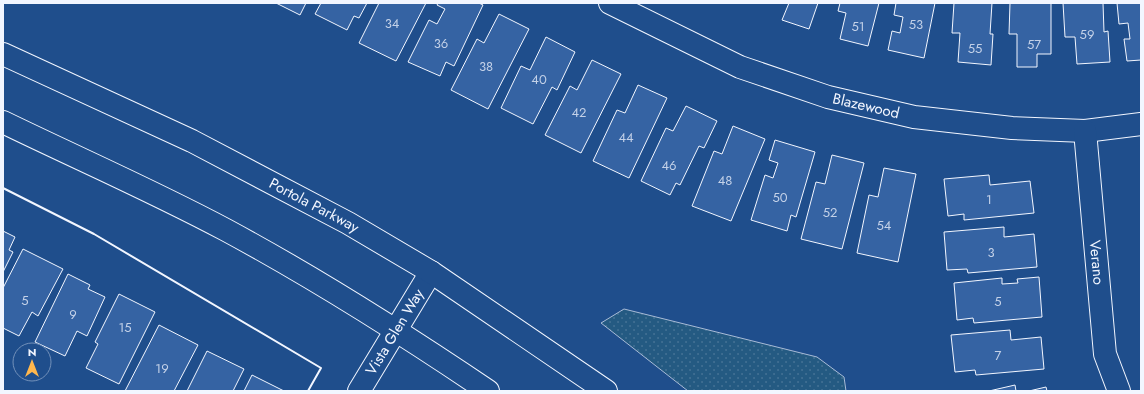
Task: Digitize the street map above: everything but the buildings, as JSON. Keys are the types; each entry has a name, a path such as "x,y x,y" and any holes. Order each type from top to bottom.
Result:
{"main road":[{"name":"Blazewood","path":"610,3 740,67 828,97 914,117 1012,128 1086,131 1141,124"},
{"name":"Portola Parkway","path":"3,54 192,141 348,223 431,272 606,391"},
{"path":"3,122 225,230 312,278 396,329 488,391"},
{"name":"Verano","path":"1086,131 1105,354 1119,391"},
{"name":"Vista Glen Way","path":"359,391 431,272"}],"shaded area":[{"path":"624,309 817,357 844,377 846,391 688,391 601,323"}],"wall":[{"path":"3,188 94,234 321,368 308,391"}]}
